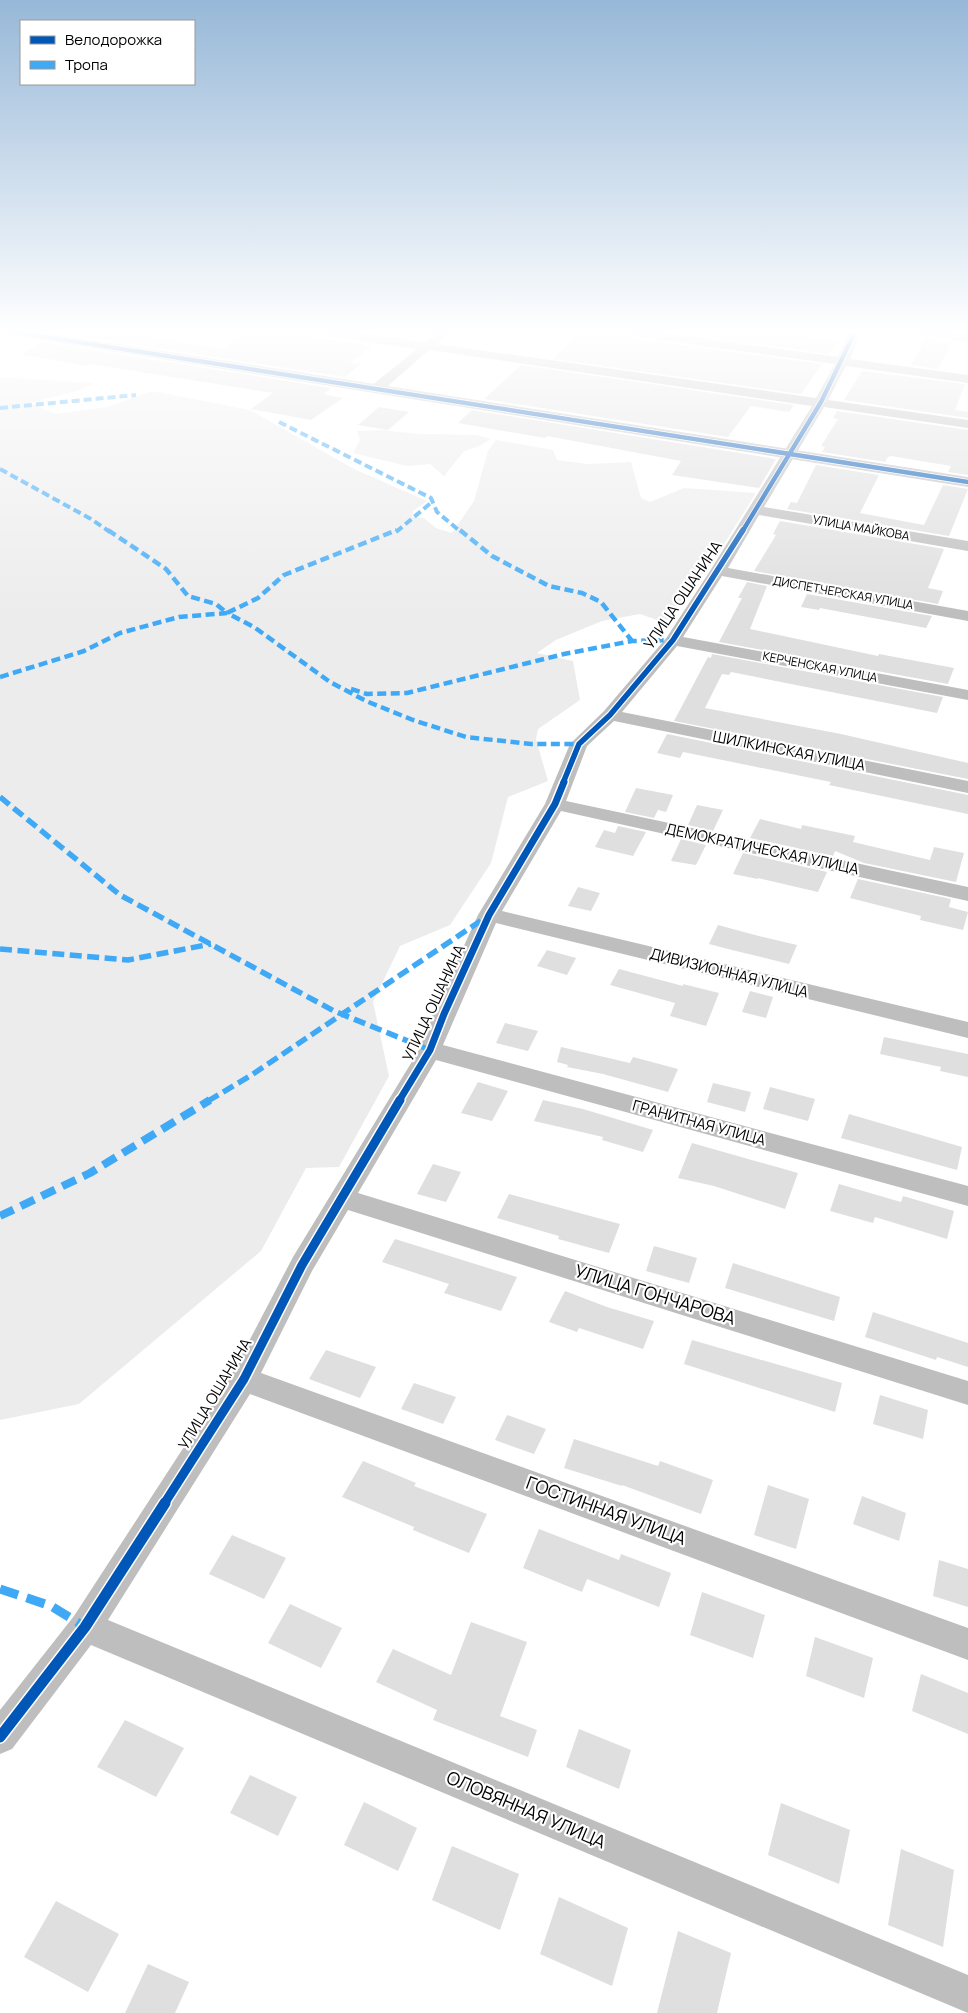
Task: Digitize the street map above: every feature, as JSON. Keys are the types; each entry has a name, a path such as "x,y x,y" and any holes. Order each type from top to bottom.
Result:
{"street":[{"path":"611,426 968,482"},
{"name":"УЛИЦА ОШАНИНА","path":"0,1737 85,1626 244,1379 302,1265 430,1050 444,1014 490,915 555,804 579,744 610,715 673,640 718,571 807,426"},
{"name":"УЛИЦА МАЙКОВА","path":"755,510 968,546"},
{"name":"ДИСПЕТЧЕРСКАЯ УЛИЦА","path":"718,571 968,616"},
{"name":"КЕРЧЕНСКАЯ УЛИЦА","path":"673,640 968,695"},
{"name":"ШИЛКИНСКАЯ УЛИЦА","path":"610,715 968,787"},
{"name":"ДЕМОКРАТИЧЕСКАЯ УЛИЦА","path":"555,804 968,894"},
{"name":"ДИВИЗИОННАЯ УЛИЦА","path":"490,915 968,1030"},
{"name":"ГРАНИТНАЯ УЛИЦА","path":"430,1050 968,1196"},
{"name":"УЛИЦА ГОНЧАРОВА","path":"342,1198 968,1393"},
{"name":"ГОСТИННАЯ УЛИЦА","path":"244,1379 968,1644"},
{"name":"ОЛОВЯННАЯ УЛИЦА","path":"85,1626 968,1994"}],"shaded area":[{"path":"0,426 278,426 354,469 427,501 413,511 412,517 424,518 436,528 452,533 474,501 488,451 496,440 553,450 557,460 588,464 631,462 641,498 650,502 684,488 756,493 719,552 702,558 711,564 672,611 666,623 640,614 602,621 556,640 537,653 573,661 580,700 538,729 536,739 548,781 508,797 491,863 450,925 400,946 373,1002 389,1076 339,1167 306,1168 261,1251 79,1404 0,1420"},
{"path":"381,430 419,434 477,435 491,439 479,446 464,451 444,476 430,464 407,466 353,453 360,440 357,431"}],"building":[{"path":"364,426 393,426 388,430"},
{"path":"475,426 571,426 776,459 759,488 672,475 681,461 547,436 545,438"},
{"path":"657,426 736,426 728,437"},
{"path":"834,426 940,426 968,430 968,475 948,472 951,466 891,456 885,462 822,452 825,447 821,446"},
{"path":"816,465 879,475 860,513 924,525 943,485 968,489 949,536 787,509 791,502 797,503"},
{"path":"780,521 944,549 928,588 943,591 938,604 754,571 776,535 773,534"},
{"path":"747,582 767,586 750,629 878,656 879,654 954,668 948,684 719,642 742,598 738,598"},
{"path":"807,594 932,616 926,628 820,608 819,610 801,607"},
{"path":"712,654 943,697 937,713 731,672 729,675 722,674 705,708 841,734 968,763 968,779 674,721 708,657 711,658"},
{"path":"667,734 968,795 968,814 829,785 831,782 683,752 680,758 657,753"},
{"path":"636,788 673,795 666,812 658,810 654,818 625,812"},
{"path":"697,805 723,810 713,831 688,825"},
{"path":"760,819 801,829 802,825 855,836 853,842 930,860 934,847 964,853 956,882 864,863 835,851 833,856 750,838"},
{"path":"618,826 646,832 633,856 595,847 604,830 615,833"},
{"path":"681,839 706,845 696,865 671,861"},
{"path":"743,853 827,872 818,892 733,874"},
{"path":"858,879 951,899 949,907 968,912 963,930 920,920 921,916 850,898"},
{"path":"578,887 600,893 591,911 568,906"},
{"path":"718,925 797,945 789,964 709,944"},
{"path":"547,950 576,958 567,975 537,966"},
{"path":"619,969 683,986 683,984 719,993 706,1026 670,1016 675,1003 610,985"},
{"path":"750,991 773,997 766,1018 742,1012"},
{"path":"505,1023 538,1031 528,1051 496,1043"},
{"path":"884,1037 968,1054 968,1077 940,1071 941,1067 880,1054"},
{"path":"561,1047 630,1063 633,1057 678,1069 668,1092 603,1074 567,1067 568,1065 557,1062"},
{"path":"478,1082 508,1091 492,1121 461,1113"},
{"path":"713,1083 751,1092 745,1112 707,1102"},
{"path":"770,1087 815,1099 808,1121 763,1109"},
{"path":"543,1100 583,1109 653,1130 643,1152 602,1140 603,1137 534,1121"},
{"path":"849,1114 962,1147 957,1170 841,1138"},
{"path":"692,1143 798,1173 785,1209 714,1186 678,1178"},
{"path":"433,1164 461,1172 446,1202 417,1194"},
{"path":"839,1184 901,1202 903,1196 954,1211 947,1239 875,1217 873,1223 830,1211"},
{"path":"509,1194 620,1224 609,1253 558,1239 559,1236 497,1218"},
{"path":"395,1239 517,1277 501,1311 444,1293 449,1284 382,1262"},
{"path":"654,1246 697,1258 689,1283 646,1271"},
{"path":"733,1263 840,1297 834,1321 725,1288"},
{"path":"565,1291 607,1307 654,1321 643,1349 579,1328 577,1332 549,1322"},
{"path":"873,1312 968,1343 968,1367 937,1357 936,1360 865,1337"},
{"path":"692,1340 842,1383 835,1412 684,1364"},
{"path":"326,1350 376,1367 360,1398 309,1379"},
{"path":"414,1383 456,1397 443,1424 401,1409"},
{"path":"880,1395 928,1410 923,1439 873,1424"},
{"path":"507,1415 546,1429 534,1454 495,1440"},
{"path":"574,1439 658,1466 660,1461 713,1480 701,1514 622,1485 564,1468"},
{"path":"363,1461 416,1483 414,1486 487,1514 469,1553 413,1530 414,1527 342,1497"},
{"path":"768,1485 809,1499 796,1549 754,1535"},
{"path":"862,1496 906,1513 899,1541 853,1524"},
{"path":"539,1529 619,1560 621,1554 671,1573 659,1607 587,1579 582,1592 523,1568"},
{"path":"232,1535 286,1558 264,1599 209,1574"},
{"path":"939,1560 968,1569 968,1607 933,1596"},
{"path":"702,1592 765,1615 753,1658 690,1635"},
{"path":"290,1604 342,1628 321,1668 268,1643"},
{"path":"471,1622 527,1642 500,1716 537,1730 528,1757 433,1720 437,1710 376,1682 393,1649 451,1675"},
{"path":"815,1637 873,1658 864,1698 806,1676"},
{"path":"921,1674 968,1693 968,1734 912,1711"},
{"path":"125,1720 184,1748 156,1797 97,1767"},
{"path":"579,1729 631,1750 619,1789 566,1767"},
{"path":"250,1775 297,1797 278,1836 230,1813"},
{"path":"364,1802 417,1828 398,1871 344,1845"},
{"path":"781,1803 850,1830 839,1884 768,1855"},
{"path":"452,1846 519,1874 500,1930 432,1900"},
{"path":"901,1849 954,1870 943,1947 888,1925"},
{"path":"559,1897 628,1928 612,1986 540,1954"},
{"path":"56,1901 119,1934 88,1992 24,1957"},
{"path":"678,1931 731,1953 717,2013 657,2013"},
{"path":"148,1964 189,1982 175,2013 125,2013"}],"marked path":[{"path":"287,426 431,498 437,512 492,556 549,586 582,593 601,602 632,641"},
{"path":"0,469 91,519 166,569 188,596 216,604 227,613 258,598 284,575 394,533 432,502"},
{"path":"0,677 84,651 120,633 179,617 227,613 254,627 330,682 366,701 413,720 466,737 531,744 579,744"},
{"path":"351,689 367,694 407,693 564,654 632,641 673,640"},
{"path":"0,797 120,895 334,1011 430,1050"},
{"path":"0,1216 90,1173 250,1076 485,918"},
{"path":"0,949 128,960 211,944"},
{"path":"0,1589 51,1606 85,1627"}],"cycle path":[{"path":"611,426 968,482"},
{"path":"0,1737 85,1627 244,1379 302,1265 430,1050 444,1014 489,915 555,804 579,744 610,715 673,640 718,571 806,426"}]}
